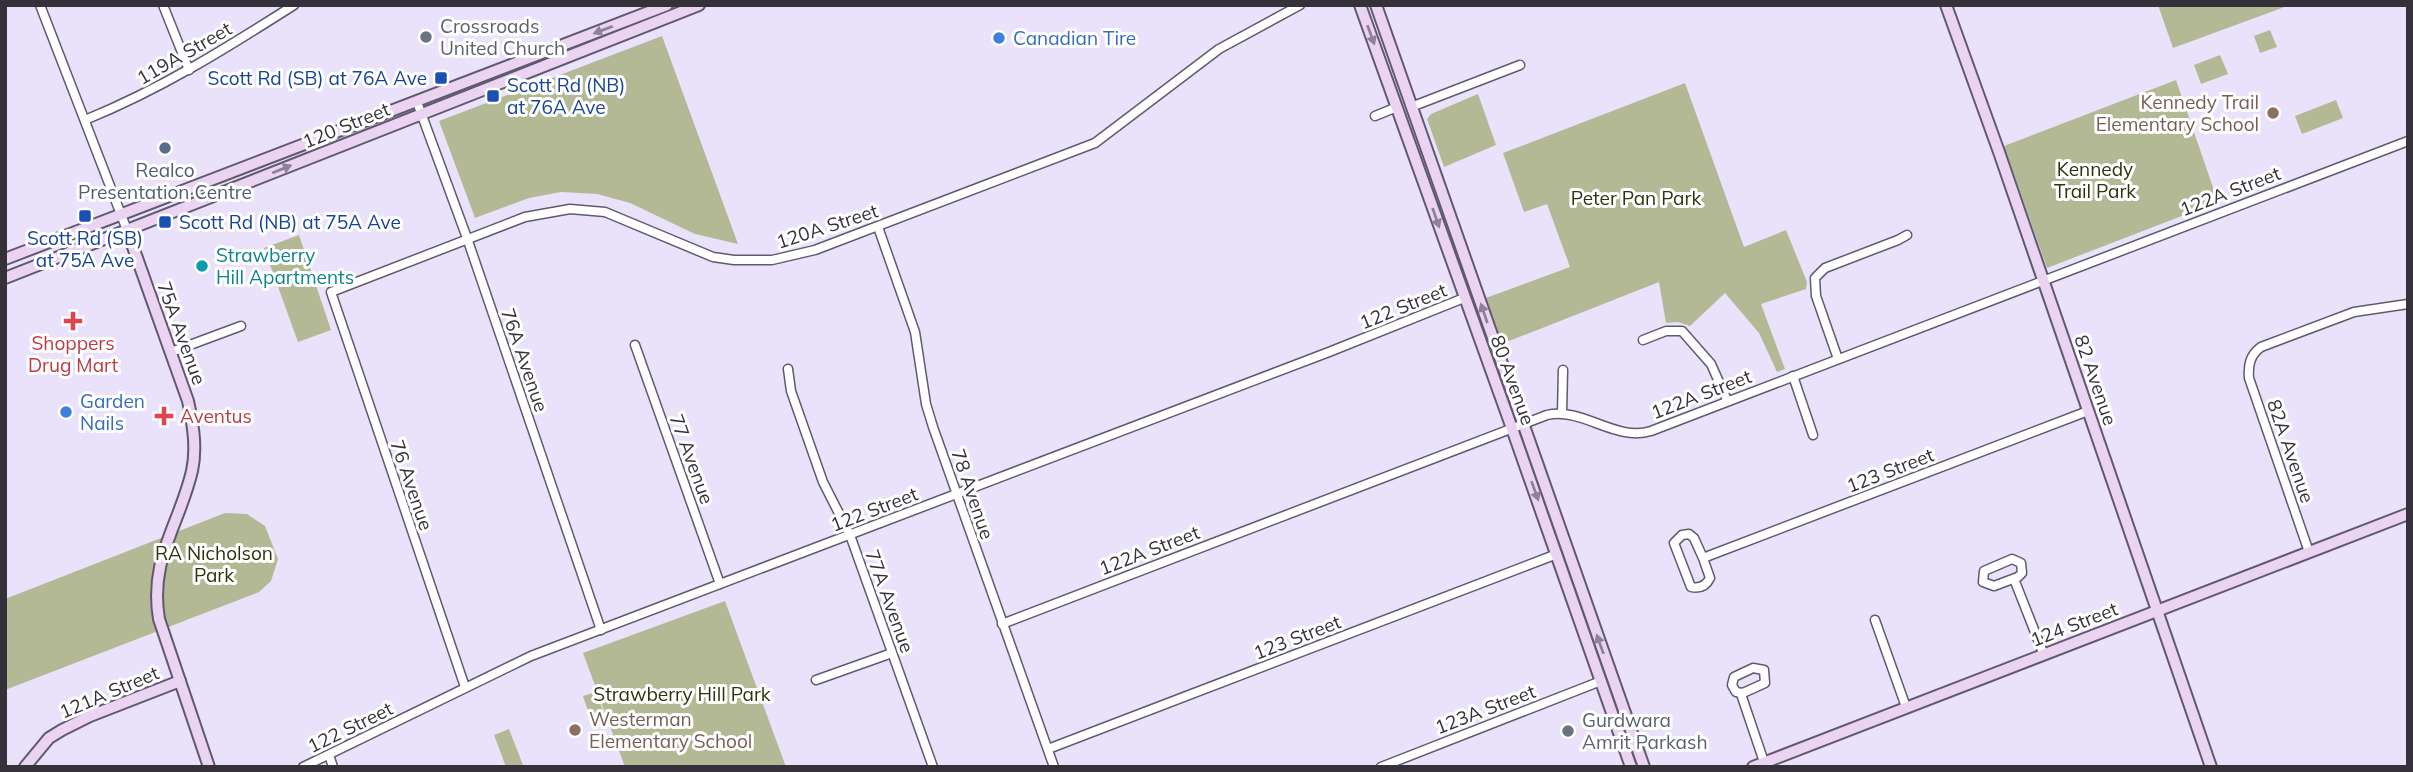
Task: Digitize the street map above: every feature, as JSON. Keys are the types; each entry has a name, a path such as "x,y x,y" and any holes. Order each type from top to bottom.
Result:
{"main road":[{"name":"120 Street","path":"5,259 667,5"},
{"path":"665,18 670,11 685,5"},
{"name":"120 Street","path":"5,278 699,5"},
{"name":"80 Avenue","path":"1360,5 1464,298 1579,584 1644,767"},
{"name":"80 Avenue","path":"1376,5 1441,193 1557,554 1631,767"},
{"name":"82 Avenue","path":"1946,5 2211,767"},
{"path":"1382,65 1392,70 1404,102 1411,107"},
{"path":"1397,107 1409,116 1432,181 1441,193"},
{"name":"75A Avenue","path":"127,230 188,401 195,445 186,492 158,570 156,593 159,619 209,767"},
{"name":"124 Street","path":"1753,767 2408,514"},
{"path":"1557,554 1566,560 1573,579 1579,584"},
{"name":"121A Street","path":"25,767 49,738 62,730 90,716 180,681"},
{"path":"1601,681 1610,688 1617,705 1624,712"}],"street":[{"name":"75A Avenue","path":"40,5 127,230"},
{"path":"163,5 189,70"},
{"name":"119A Street","path":"85,120 138,98 189,70 294,5"},
{"name":"120A Street","path":"331,292 525,217 570,209 605,212 713,257 772,260 816,250 1095,143 1219,49 1300,5"},
{"path":"1411,107 1520,65"},
{"name":"76A Avenue","path":"417,102 601,629"},
{"path":"1375,116 1397,107"},
{"name":"122A Street","path":"1002,624 1547,415 1562,413 1637,434 1651,431 2408,141"},
{"name":"78 Avenue","path":"878,227 912,322 930,419 1054,767"},
{"path":"1838,359 1816,296 1814,282 1825,268 1907,235"},
{"name":"76 Avenue","path":"331,292 465,687"},
{"name":"122 Street","path":"303,767 531,656 1464,298"},
{"name":"82A Avenue","path":"2309,552 2249,378 2250,360 2254,352 2261,347 2349,314 2408,303"},
{"path":"171,352 241,326"},
{"path":"1643,340 1667,331 1682,331 1712,364 1727,400"},
{"name":"77 Avenue","path":"635,345 720,584"},
{"name":"77A Avenue","path":"788,369 791,391 823,482 849,535 933,767"},
{"path":"1562,413 1563,370"},
{"path":"1793,376 1813,435"},
{"name":"123 Street","path":"1703,558 2088,411"},
{"path":"1689,534 1694,538 1703,558 1710,578 1707,584 1698,588 1691,587 1674,543 1682,535 1689,534"},
{"name":"123 Street","path":"1048,749 1557,554"},
{"path":"2017,559 2021,563 2022,573 2014,579 1992,586 1985,585 1982,575 1987,569 2017,559"},
{"path":"2014,579 2044,654"},
{"path":"1875,620 1906,707"},
{"path":"816,680 892,653"},
{"name":"123A Street","path":"1381,767 1601,681"},
{"path":"1741,694 1765,762"},
{"path":"329,755 333,767"}],"green space":[{"path":"2158,5 2290,5 2173,48"},
{"path":"2270,30 2277,47 2260,53 2254,36"},
{"path":"662,36 738,244 695,234 630,203 597,194 561,192 529,198 475,218 439,121"},
{"path":"2220,55 2228,74 2201,84 2194,65"},
{"name":"Kennedy Trail Park","path":"2176,80 2218,202 2047,268 2004,146"},
{"name":"Peter Pan Park","path":"1685,83 1744,247 1786,230 1807,282 1806,289 1761,304 1785,369 1777,372 1759,333 1725,293 1690,326 1678,322 1666,323 1659,282 1499,345 1483,299 1570,267 1547,204 1524,212 1503,153"},
{"path":"1478,94 1496,145 1444,167 1427,119 1431,114"},
{"path":"2336,100 2343,118 2302,134 2295,116"},
{"path":"299,235 331,330 298,342 264,248"},
{"name":"RA Nicholson Park","path":"225,513 247,514 265,526 278,559 271,581 259,592 5,690 5,599"},
{"name":"Strawberry Hill Park","path":"725,601 786,767 625,767 583,653"},
{"path":"596,692 607,721 593,726 583,696"},
{"path":"509,729 523,765 506,767 494,735"}],"place":[{"name":"Crossroads United Church","path":"426,37"},
{"name":"Canadian Tire","path":"999,38"},
{"name":"Scott Rd (SB) at 76A Ave","path":"441,78"},
{"name":"Scott Rd (NB) at 76A Ave","path":"493,96"},
{"name":"Kennedy Trail Elementary School","path":"2273,113"},
{"name":"Realco Presentation Centre","path":"165,148"},
{"name":"Scott Rd (SB) at 75A Ave","path":"85,216"},
{"name":"Scott Rd (NB) at 75A Ave","path":"165,222"},
{"name":"Strawberry Hill Apartments","path":"202,266"},
{"name":"Shoppers Drug Mart","path":"73,321"},
{"name":"Garden Nails","path":"66,412"},
{"name":"Aventus","path":"164,416"},
{"name":"Westerman Elementary School","path":"575,730"},
{"name":"Gurdwara Amrit Parkash","path":"1568,731"}]}
